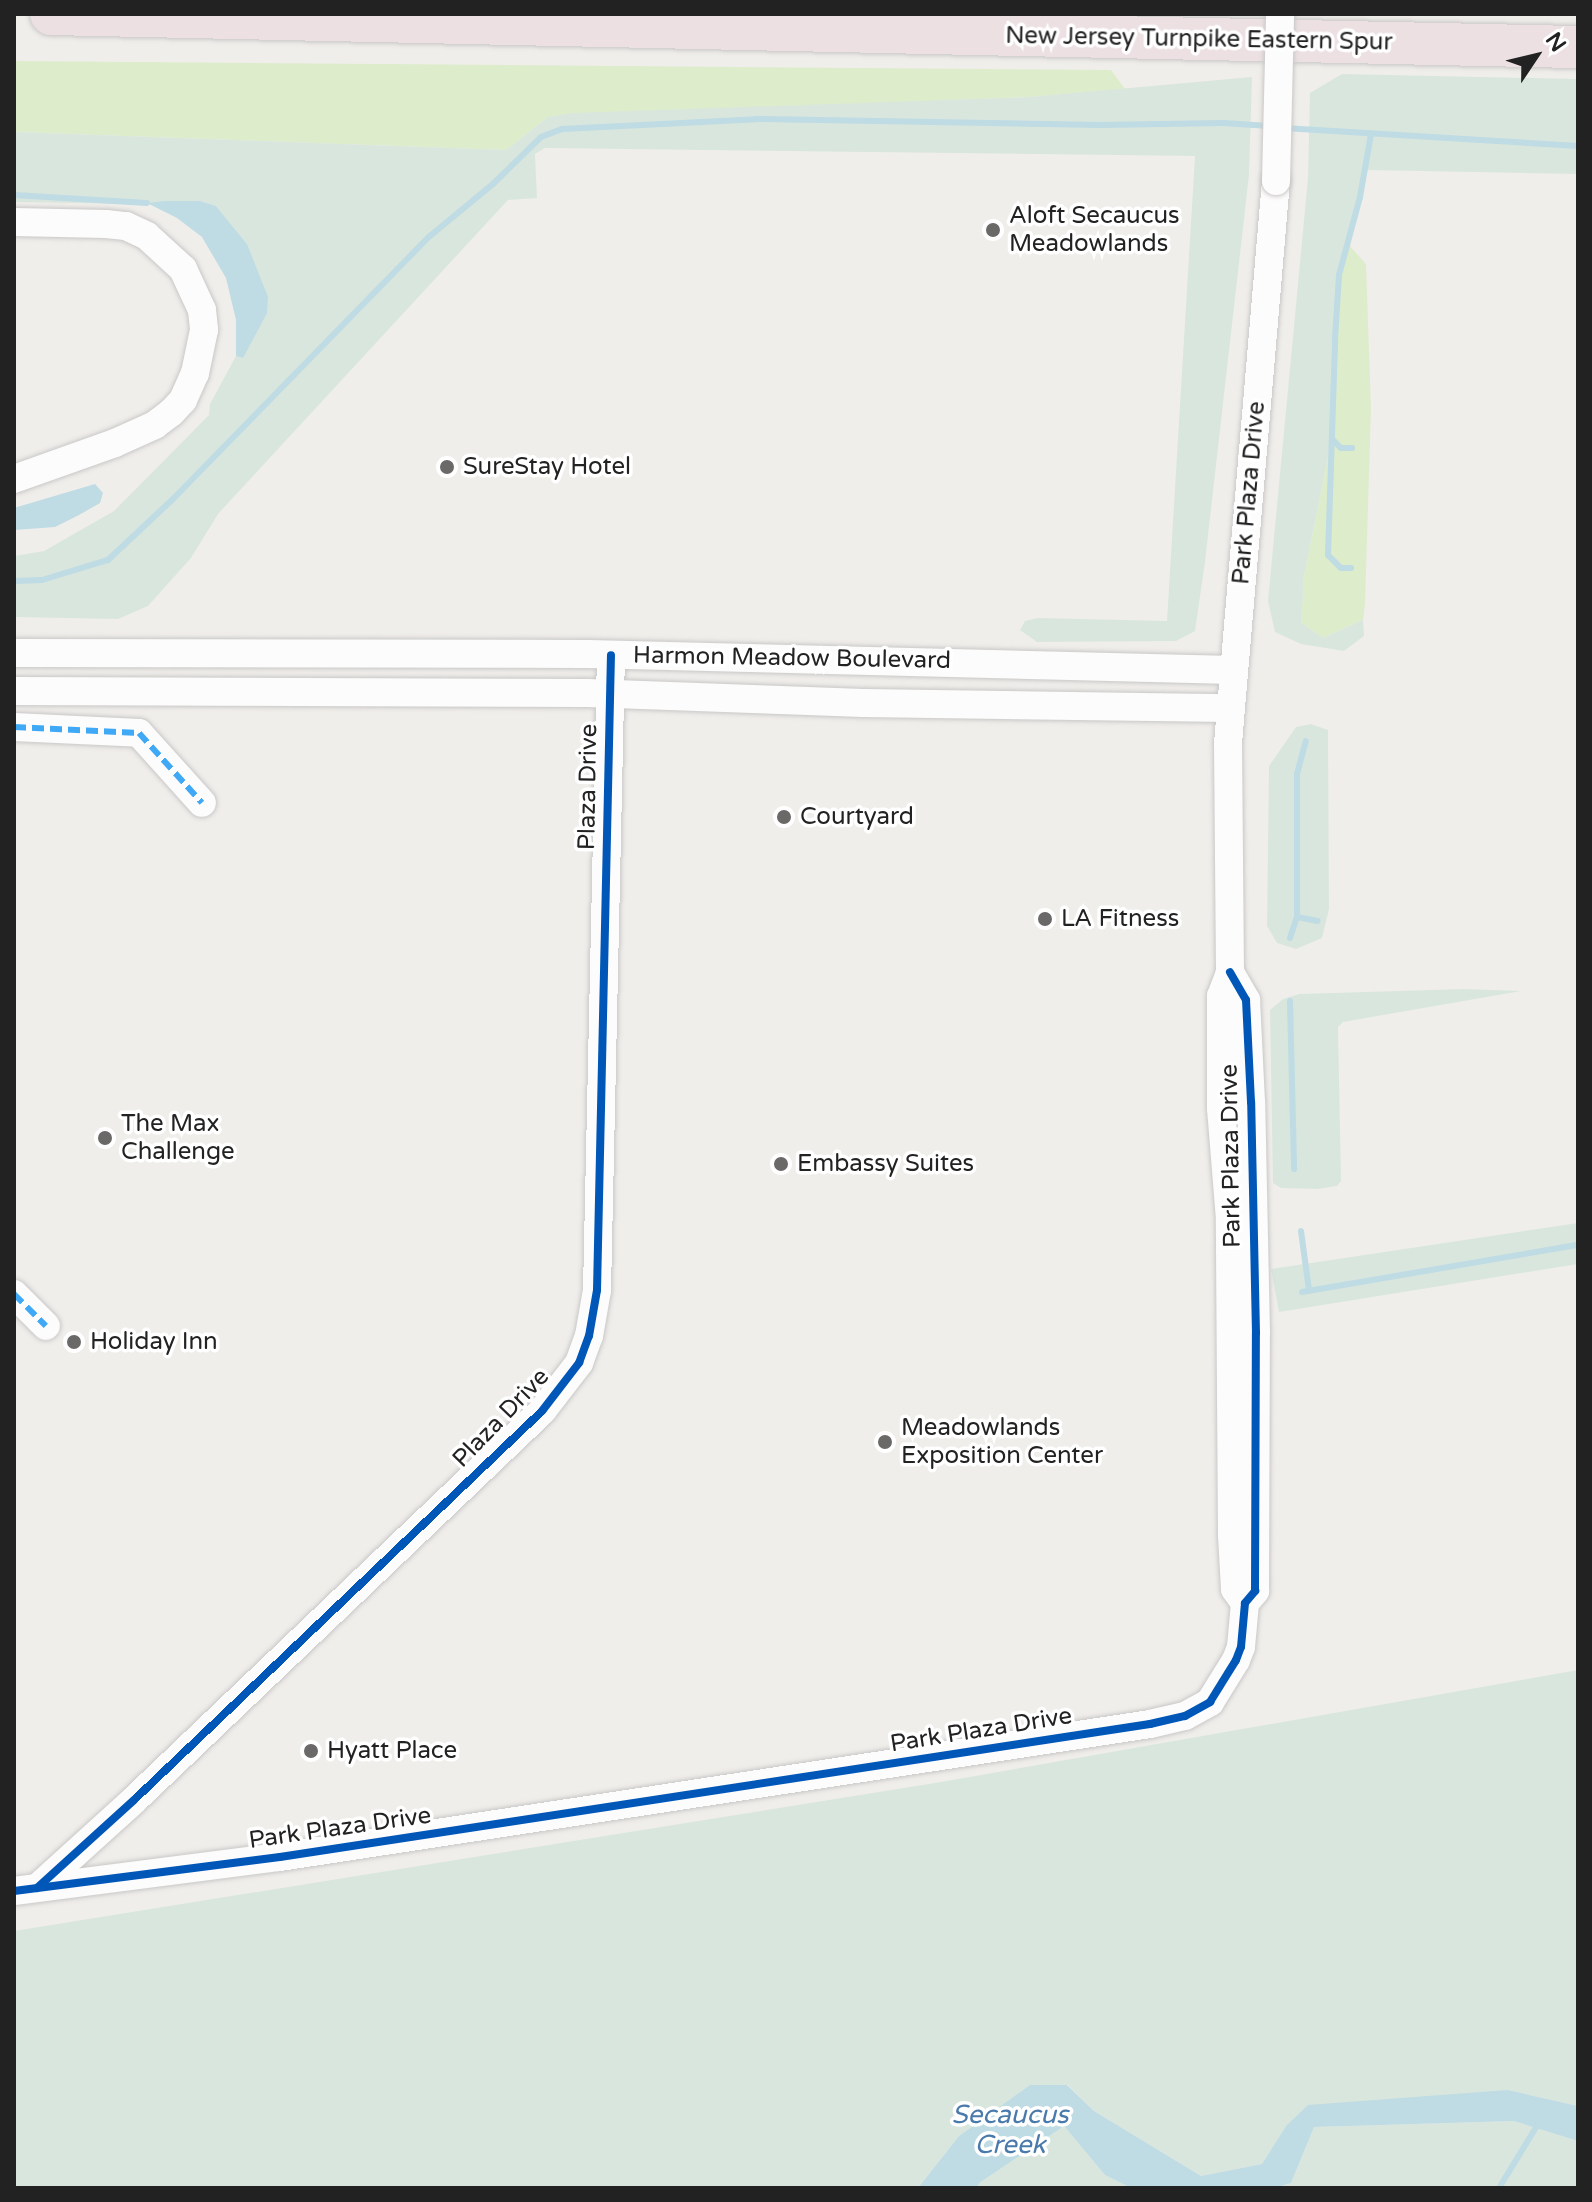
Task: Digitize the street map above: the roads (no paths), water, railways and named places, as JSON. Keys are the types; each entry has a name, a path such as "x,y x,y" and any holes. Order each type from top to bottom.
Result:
{"highway":[{"name":"New Jersey Turnpike Eastern Spur","path":"51,14 1578,47"}],"street":[{"name":"Park Plaza Drive","path":"26,1890 294,1855 1150,1724 1185,1716 1218,1693 1241,1647 1245,1603 1255,1591 1241,1217 1246,1000 1230,972 1227,754 1276,181 1280,14"},
{"path":"14,222 126,226 147,236 183,269 202,310 204,330 195,373 183,400 172,412 155,425 115,443 14,479"},
{"name":"Harmon Meadow Boulevard","path":"14,653 611,655 1233,670"},
{"name":"Plaza Drive","path":"26,1890 147,1789 542,1411 579,1363 589,1334 597,1290 611,655"},
{"name":"Harmon Meadow Boulevard","path":"14,691 610,693 863,703 1230,708"},
{"path":"14,727 139,733 202,803"},
{"path":"14,1294 46,1326"}],"water":[{"path":"200,201 216,206 247,244 268,297 267,313 243,358 236,356 236,320 226,278 202,237 177,218 147,203"},
{"path":"95,484 103,493 100,503 79,515 55,527 14,530 14,508"},
{"name":"Secaucus Creek","path":"1030,2085 1067,2085 1094,2111 1201,2176 1262,2164 1286,2126 1308,2105 1508,2090 1578,2106 1578,2141 1514,2121 1314,2127 1291,2183 1276,2188 1131,2188 1105,2175 1064,2126 979,2183 977,2188 918,2188 959,2136"}],"waterway":[{"path":"14,581 42,580 108,560 172,500 430,236 494,183 541,137 562,129 757,119 1269,126"},
{"path":"1284,128 1578,146"},
{"path":"1351,568 1341,568 1328,555 1335,339 1339,275 1360,197 1371,134"},
{"path":"14,195 147,203"},
{"path":"1333,440 1341,448 1352,448"},
{"path":"1290,938 1297,917 1297,774 1306,741"},
{"path":"1297,917 1318,921"},
{"path":"1290,1001 1294,1169"},
{"path":"1301,1231 1309,1290"},
{"path":"1302,1292 1578,1245"},
{"path":"1499,2188 1538,2124"}],"place":[{"name":"Aloft Secaucus Meadowlands","path":"993,230"},
{"name":"SureStay Hotel","path":"447,467"},
{"name":"Courtyard","path":"784,817"},
{"name":"LA Fitness","path":"1045,919"},
{"name":"The Max Challenge","path":"105,1138"},
{"name":"Embassy Suites","path":"781,1164"},
{"name":"Holiday Inn","path":"74,1342"},
{"name":"Meadowlands Exposition Center","path":"885,1442"},
{"name":"Hyatt Place","path":"311,1751"}]}
